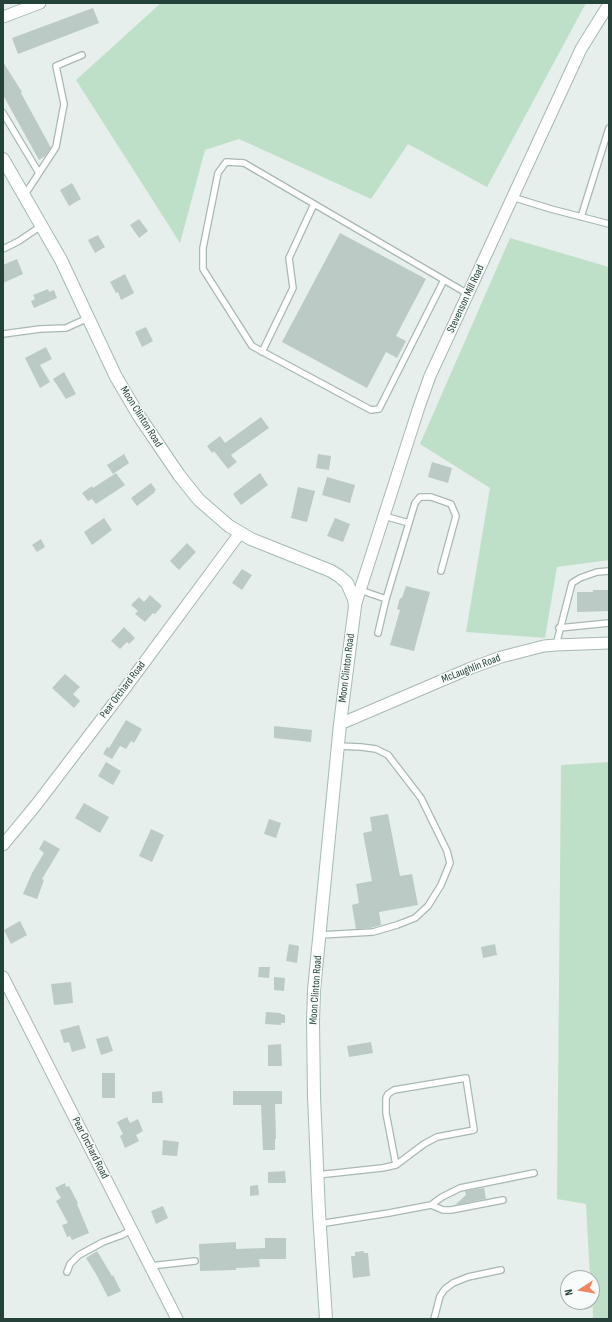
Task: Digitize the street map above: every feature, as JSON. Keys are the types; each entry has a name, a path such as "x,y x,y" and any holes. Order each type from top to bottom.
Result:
{"street":[{"path":"3,17 40,3"},
{"name":"Stevenson Mill Road","path":"355,606 430,376 581,49 609,4"},
{"name":"Moon Clinton Road","path":"3,159 61,260 116,377 143,422 179,475 200,500 229,526 251,539 320,566 339,576 347,583 354,599 355,606 340,724 314,990 314,1096 317,1175 326,1319"},
{"name":"Pear Orchard Road","path":"3,845 36,805 240,533"},
{"name":"McLaughlin Road","path":"340,724 486,662 544,646 609,643"},
{"name":"Pear Orchard Road","path":"3,977 177,1319"}],"lane":[{"path":"24,196 56,147 64,104 56,66 82,55"},
{"path":"3,113 39,173"},
{"path":"581,216 609,128"},
{"path":"444,280 379,409 371,410 252,346 203,269 203,248 218,173 226,162 244,163 468,294"},
{"path":"512,197 609,224"},
{"path":"262,352 293,288 289,258 314,204"},
{"path":"3,249 19,241 41,226"},
{"path":"3,334 40,329 66,328 88,318"},
{"path":"378,633 386,599 415,503 420,497 431,497 451,504 456,516 441,571"},
{"path":"384,516 409,523"},
{"path":"556,645 559,628 572,583 580,578 597,572 609,572"},
{"path":"360,590 386,599"},
{"path":"559,628 609,623"},
{"path":"320,935 372,932 415,918 428,906 450,863 447,851 421,798 388,755 376,749 338,746"},
{"path":"317,1175 382,1168 396,1165 437,1136 474,1130 466,1078 394,1090 388,1094 386,1098 386,1113 396,1165"},
{"path":"320,1224 389,1214 430,1205 460,1188 534,1173"},
{"path":"430,1205 443,1210 451,1210 503,1200"},
{"path":"67,1272 70,1264 79,1256 103,1242 131,1230"},
{"path":"150,1266 195,1261"},
{"path":"434,1319 440,1296 445,1288 468,1277 501,1270"}],"green space":[{"path":"161,3 586,3 487,187 408,144 371,199 239,139 205,150 180,243 76,80"},
{"path":"510,238 609,267 609,560 557,567 545,638 466,632 490,488 420,444"},
{"path":"609,762 609,1319 593,1319 593,1310 600,1310 600,1270 590,1270 586,1204 557,1199 561,765"}],"building":[{"path":"93,8 99,23 18,54 12,38"},
{"path":"3,62 22,92 21,93 51,148 45,156 39,160 3,95"},
{"path":"72,183 81,199 69,206 60,190"},
{"path":"139,219 148,231 139,238 130,225"},
{"path":"340,233 426,279 396,336 406,341 397,358 386,352 367,388 282,342"},
{"path":"98,235 105,247 95,253 88,240"},
{"path":"17,259 23,274 3,283 3,265"},
{"path":"125,274 134,293 121,300 118,292 116,293 110,282"},
{"path":"48,289 49,292 54,290 57,298 34,308 31,301 35,299 33,295"},
{"path":"146,327 153,341 142,347 135,332"},
{"path":"46,347 52,359 40,365 50,382 40,388 25,358"},
{"path":"64,372 76,394 66,399 53,379"},
{"path":"261,417 269,428 231,455 237,462 228,469 214,451 212,453 207,446 220,436 225,443"},
{"path":"124,454 129,463 113,474 107,465"},
{"path":"318,454 331,456 329,470 316,468"},
{"path":"432,462 452,468 448,483 428,477"},
{"path":"116,473 125,485 96,504 92,499 88,501 82,493 92,486 93,488"},
{"path":"260,473 268,485 241,505 233,494"},
{"path":"327,477 355,485 350,503 322,495"},
{"path":"151,483 156,490 154,491 155,492 137,506 131,498"},
{"path":"298,487 315,491 307,522 291,518"},
{"path":"104,518 112,530 92,545 84,532"},
{"path":"335,518 350,524 343,542 327,536"},
{"path":"41,539 45,547 37,552 32,545"},
{"path":"187,543 196,552 179,570 170,561"},
{"path":"242,569 252,575 242,590 232,583"},
{"path":"406,586 430,592 414,651 390,645 400,610 397,609 400,598 402,598"},
{"path":"593,590 609,590 609,611 577,612 577,592 593,592"},
{"path":"150,595 162,606 145,622 135,614 138,611 131,605 139,597 144,602"},
{"path":"124,627 135,638 129,644 127,642 120,649 111,641"},
{"path":"65,674 80,687 73,694 80,701 74,708 52,688"},
{"path":"126,720 142,729 134,743 131,741 126,749 120,746 112,759 103,754 107,747 109,748"},
{"path":"274,726 312,730 311,742 274,738"},
{"path":"106,762 121,771 113,785 98,776"},
{"path":"84,803 109,817 100,833 75,818"},
{"path":"388,814 400,876 412,874 418,905 379,912 381,925 370,928 356,929 352,905 359,903 356,884 372,881 363,833 372,831 370,817"},
{"path":"269,819 281,823 276,838 264,834"},
{"path":"151,829 164,835 152,862 139,856"},
{"path":"44,840 60,849 42,879 44,880 37,899 23,894 32,873 44,853 39,849"},
{"path":"20,921 27,935 11,944 4,930"},
{"path":"289,944 299,946 297,963 286,961"},
{"path":"495,944 497,955 483,958 481,947"},
{"path":"259,967 270,967 269,978 258,977"},
{"path":"274,977 285,978 284,991 274,990"},
{"path":"71,982 73,1003 54,1005 51,984"},
{"path":"266,1012 281,1013 285,1015 285,1023 281,1023 281,1025 265,1024"},
{"path":"79,1025 86,1048 72,1052 69,1042 64,1043 60,1030"},
{"path":"108,1036 113,1051 101,1055 96,1039"},
{"path":"371,1042 373,1053 349,1057 347,1046"},
{"path":"281,1044 282,1066 268,1066 268,1045"},
{"path":"102,1073 115,1073 115,1098 102,1098"},
{"path":"162,1091 163,1103 152,1103 152,1092"},
{"path":"233,1091 282,1091 282,1104 275,1104 275,1150 263,1150 261,1105 233,1105"},
{"path":"127,1117 130,1123 138,1119 143,1131 136,1135 139,1141 125,1148 120,1136 123,1134 117,1122"},
{"path":"163,1140 179,1142 177,1156 162,1155"},
{"path":"285,1171 286,1183 268,1183 268,1172"},
{"path":"65,1183 66,1187 69,1186 78,1203 77,1204 89,1233 72,1240 70,1236 67,1237 62,1225 68,1223 56,1201 61,1198 55,1188"},
{"path":"258,1185 259,1195 250,1196 250,1186"},
{"path":"484,1188 486,1199 455,1205 466,1195 465,1191"},
{"path":"163,1206 168,1218 156,1224 151,1211"},
{"path":"265,1238 286,1238 286,1259 259,1259 260,1267 236,1268 236,1270 200,1271 199,1244 236,1242 236,1249 265,1248"},
{"path":"97,1251 112,1276 113,1275 121,1291 108,1297 86,1258"},
{"path":"364,1251 364,1253 368,1253 370,1276 353,1278 351,1256 355,1256 355,1252"}]}
